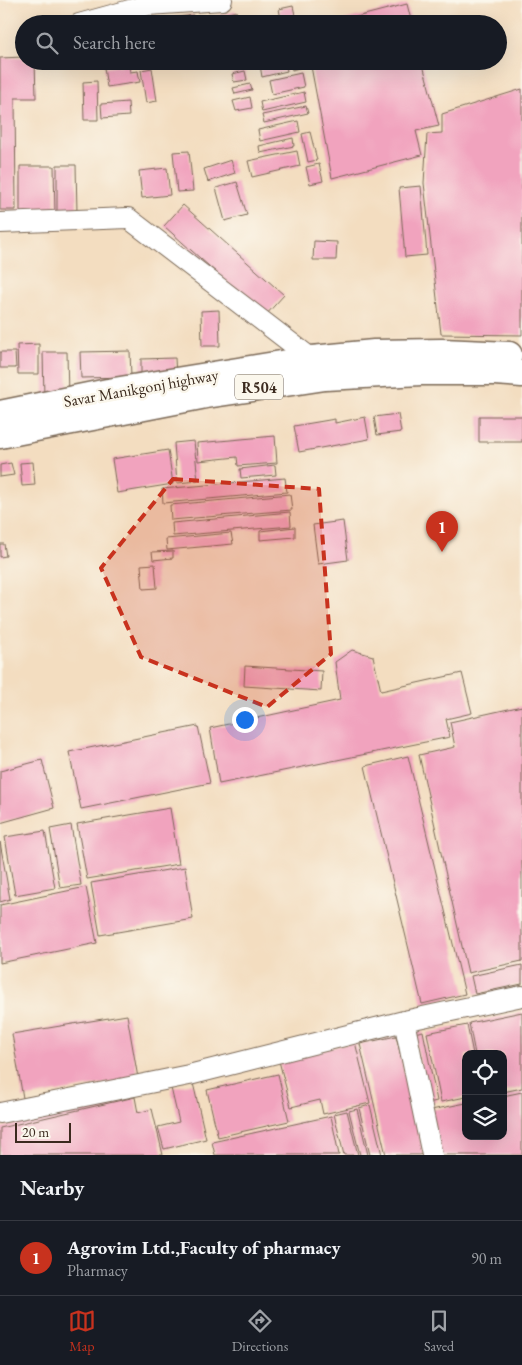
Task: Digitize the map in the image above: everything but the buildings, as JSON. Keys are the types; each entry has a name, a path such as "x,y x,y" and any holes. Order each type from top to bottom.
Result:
{"main road":[{"name":"Savar Manikgonj highway","path":"0,414 108,392 312,359 374,353 442,352 522,356"},
{"name":"R504","path":"0,435 206,395 325,377 421,372 522,374"}],"street":[{"path":"112,15 148,5 222,0"},
{"path":"0,222 128,218 312,359"},
{"path":"0,1113 189,1075 404,1022 522,996"},
{"path":"404,1022 432,1155"}],"highlighted area":[{"path":"173,479 319,489 331,654 267,707 141,657 101,568"}],"place":[{"name":"Agrovim Ltd.,Faculty of pharmacy","path":"442,552"}]}
